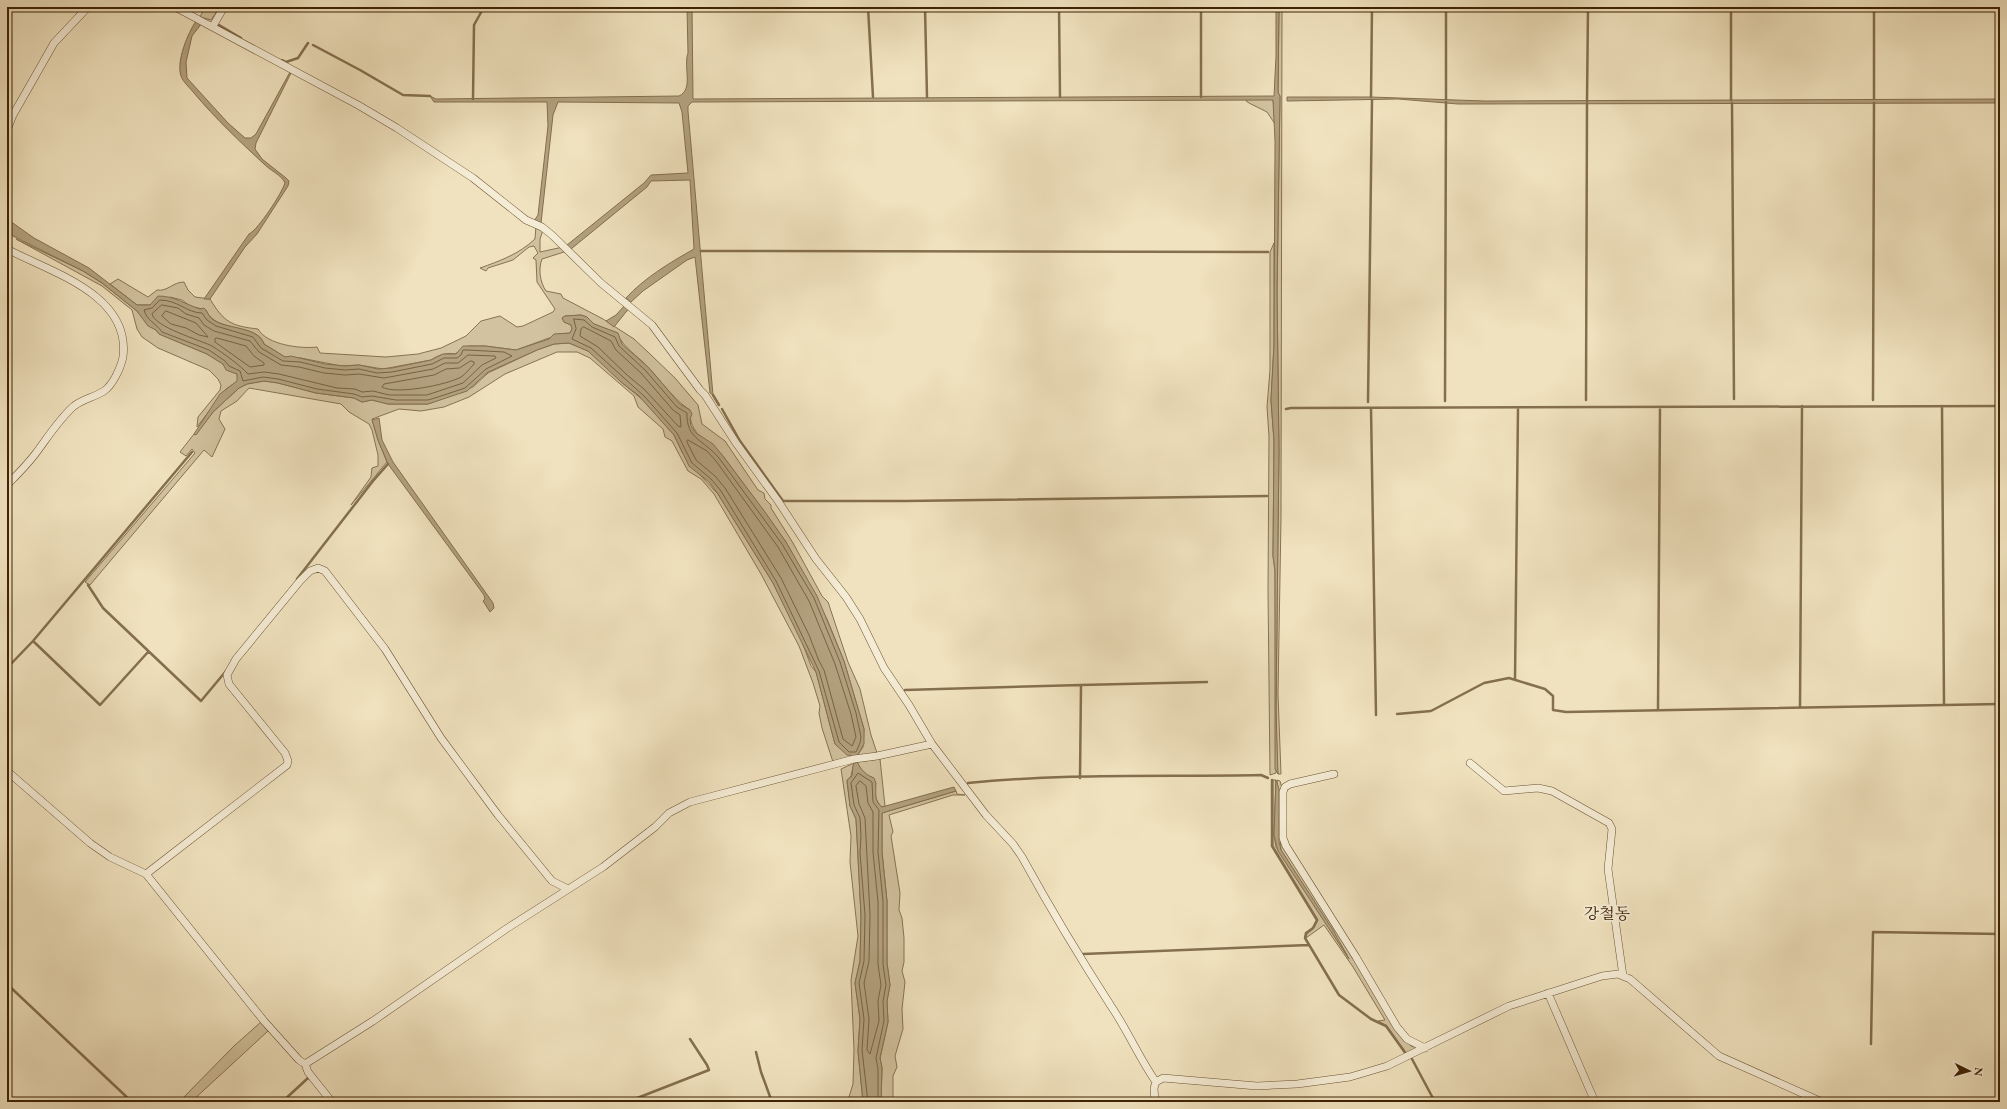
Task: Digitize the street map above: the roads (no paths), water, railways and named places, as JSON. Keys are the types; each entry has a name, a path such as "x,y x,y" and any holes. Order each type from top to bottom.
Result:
{"street":[{"path":"7,130 13,116 54,43 88,7"},
{"path":"175,7 213,26 306,79 358,105 473,178 526,220 542,227 552,235 601,283 652,325 705,395 736,443 778,501 808,547 846,598 860,619 884,668 909,705 932,744 986,815 1013,844 1022,857 1087,970 1111,1005 1141,1060 1156,1082"},
{"path":"213,26 224,7"},
{"path":"7,249 66,276 97,299 117,319 123,336 124,347 118,371 104,391 90,396 74,406 53,428 35,454 7,485"},
{"path":"146,874 157,868 287,764 288,761 285,753 228,684 227,675 236,659 300,581 310,572 318,568 325,571 385,649 441,738 498,815 552,880 568,889"},
{"path":"305,1064 373,1021 568,889 609,863 655,828 669,813 690,802 854,759 877,756 932,744"},
{"path":"1470,763 1504,791 1538,788 1552,791 1609,823 1612,829 1608,869 1622,976"},
{"path":"7,771 90,843 110,857 146,874 264,1021 299,1060 305,1064 308,1072 332,1102"},
{"path":"1334,774 1290,784 1285,787 1282,792 1283,838 1301,872 1352,951 1398,1027 1407,1039 1425,1048"},
{"path":"1155,1102 1154,1088 1156,1082 1163,1078 1216,1084 1257,1086 1333,1080 1386,1066 1509,1006 1602,976 1618,974 1630,979 1719,1056 1822,1102"},
{"path":"1548,993 1595,1102"}],"water":[{"path":"687,7 692,7 693,99 1274,96 1276,7 1279,7 1278,92 1280,96 1277,292 1279,451 1276,709 1278,774 1275,769 1275,571 1273,556 1274,441 1271,400 1274,344 1275,141 1273,100 692,102 688,106 688,111 713,395 710,393 695,257 687,260 643,291 631,302 626,298 649,277 694,249 690,180 651,181 647,187 571,249 567,245 644,183 651,175 688,173 682,112 679,103 558,102 553,115 541,223 534,221 538,215 548,126 547,102 434,102 430,96 436,99 679,96 683,93 687,83"},
{"path":"196,21 202,23 192,36 186,62 187,78 228,123 245,138 251,138 256,134 290,72 291,73 256,143 255,149 262,159 289,181 288,186 257,234 245,247 210,299 204,299 249,234 258,226 269,211 285,183 281,177 266,166 227,129 182,78 180,70 181,55 186,40"},
{"path":"1287,97 1371,97 1485,101 2000,99 2000,103 1458,104 1398,99 1287,101"},
{"path":"7,219 34,238 89,268 137,305 150,305 158,296 164,296 200,309 204,308 215,321 256,334 261,338 264,344 285,357 291,356 325,364 345,366 359,365 378,369 392,368 431,360 443,354 456,354 463,346 485,346 516,350 549,339 554,334 570,333 572,329 571,325 564,322 562,318 565,316 581,315 587,317 594,324 618,333 622,344 648,367 680,404 690,410 692,414 690,419 691,426 696,433 713,444 765,512 786,542 817,596 844,661 864,729 864,744 857,756 847,755 835,744 816,672 773,583 718,494 709,482 689,466 674,435 638,395 621,382 588,351 569,343 554,344 488,372 467,391 428,404 388,404 372,400 362,402 354,398 316,393 278,383 264,381 247,384 239,388 213,412 196,435 194,434 220,394 237,381 237,374 226,370 223,364 207,354 159,334 156,330 148,326 137,311 102,283 83,271 7,233"},
{"path":"626,304 630,307 614,327 606,321 616,315"},
{"path":"379,418 382,440 393,462 493,603 494,608 490,612 483,601 485,599 484,595 388,464 372,420"},
{"path":"857,762 864,772 874,778 876,797 882,807 954,787 956,791 882,813 882,852 887,901 887,963 890,985 887,1001 888,1022 880,1058 882,1068 881,1102 863,1102 858,1051 860,1019 855,983 860,961 861,915 856,819 850,806 847,780 852,776 853,765"},
{"path":"1276,780 1279,789 1279,841 1281,850 1333,930 1349,959 1278,851 1274,835"}],"waterway":[{"path":"473,99 474,25 484,7"},
{"path":"868,7 873,97"},
{"path":"925,7 927,97"},
{"path":"1059,7 1060,97"},
{"path":"1201,7 1201,97"},
{"path":"1371,97 1372,7"},
{"path":"1446,7 1446,99"},
{"path":"1587,101 1588,7"},
{"path":"1731,7 1731,100"},
{"path":"1874,7 1874,99"},
{"path":"219,25 241,38"},
{"path":"282,60 286,62 298,58 308,43"},
{"path":"313,45 403,95 430,96"},
{"path":"1368,402 1372,100"},
{"path":"1445,401 1446,102"},
{"path":"1586,400 1587,103"},
{"path":"1732,103 1734,399"},
{"path":"1873,400 1874,103"},
{"path":"701,251 1268,252"},
{"path":"713,395 719,405"},
{"path":"1800,707 1802,406"},
{"path":"1942,406 1944,704"},
{"path":"1286,409 2000,406"},
{"path":"1658,710 1660,407"},
{"path":"1371,408 1376,715"},
{"path":"1515,679 1518,408"},
{"path":"722,409 740,441 783,501 906,501 1267,496"},
{"path":"7,668 33,641 192,452"},
{"path":"297,579 373,481 388,464"},
{"path":"88,585 103,608 201,701 226,671"},
{"path":"33,641 100,705 148,652"},
{"path":"7,657 12,663"},
{"path":"1397,714 1431,711 1484,683 1509,678 1545,689 1553,696 1553,710 1566,712 2000,704"},
{"path":"1080,778 1081,685 1207,682"},
{"path":"905,690 1081,685"},
{"path":"968,783 1078,777 1261,775 1268,778"},
{"path":"1272,780 1272,846 1317,920 1313,928 1306,933 1305,938 1339,995 1371,1019 1386,1026 1406,1054"},
{"path":"1871,1044 1873,932 2000,934"},
{"path":"1083,954 1309,945"},
{"path":"7,984 132,1102"},
{"path":"627,1102 709,1070 690,1039"},
{"path":"756,1052 761,1072 772,1102"},
{"path":"1412,1059 1435,1102"},
{"path":"282,1102 308,1078 310,1079"}],"district":[{"name":"강철동","path":"1607,913"}]}
